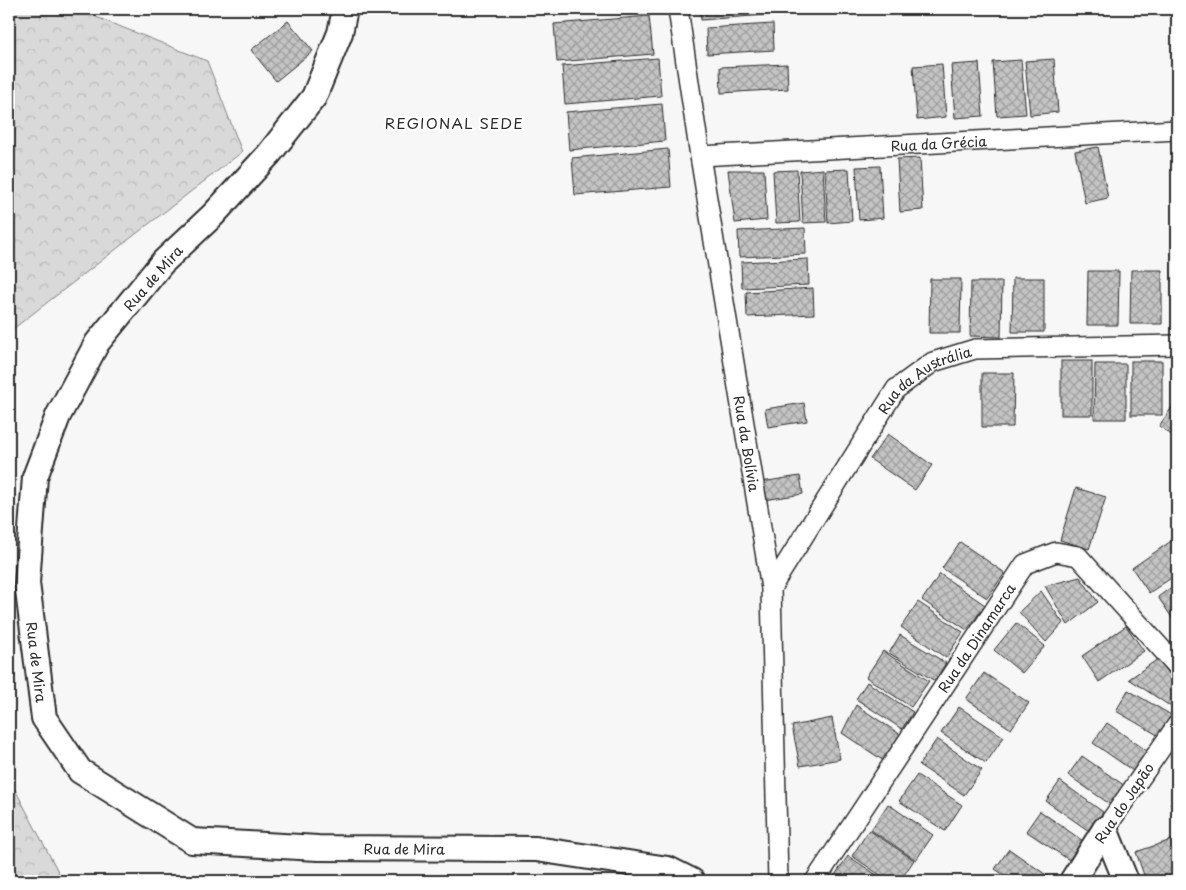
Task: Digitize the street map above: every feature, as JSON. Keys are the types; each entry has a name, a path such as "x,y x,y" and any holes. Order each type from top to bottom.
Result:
{"street":[{"name":"Rua de Mira","path":"345,9 340,32 314,97 269,154 214,215 162,263 97,343 58,416 35,477 27,583 44,718 80,771 192,841 318,848 536,849 668,869 692,881"},
{"name":"Rua da Bolívia","path":"678,9 700,156 771,588 778,881"},
{"name":"Rua da Grécia","path":"700,156 1177,130"},
{"name":"Rua da Austrália","path":"771,588 896,389 933,362 975,349 1177,345"},
{"name":"Rua da Dinamarca","path":"815,881 1025,564 1056,552 1078,556 1177,666"},
{"name":"Rua do Japão","path":"1072,881 1105,829 1177,725"},
{"path":"1105,829 1126,881"}],"green space":[{"path":"9,9 76,9 207,61 242,152 9,332"},
{"path":"9,778 63,881 9,881"}],"building":[{"path":"700,9 764,9 765,15 701,20"},
{"path":"649,16 653,54 557,62 554,24"},
{"path":"288,21 313,51 276,81 251,50"},
{"path":"773,24 774,50 707,54 706,28"},
{"path":"658,58 661,96 565,104 562,66"},
{"path":"1054,59 1058,112 1030,115 1025,61"},
{"path":"1021,60 1026,114 997,116 993,62"},
{"path":"979,63 983,116 955,118 951,65"},
{"path":"787,64 788,89 721,93 720,67"},
{"path":"942,64 946,117 917,120 913,66"},
{"path":"662,104 665,141 569,150 566,112"},
{"path":"1098,147 1108,198 1085,203 1075,151"},
{"path":"668,149 671,187 575,195 572,158"},
{"path":"920,158 923,210 900,212 897,159"},
{"path":"880,166 883,218 859,220 856,167"},
{"path":"823,169 826,222 803,223 800,171"},
{"path":"849,169 852,221 828,223 825,170"},
{"path":"728,170 764,170 767,220 735,223"},
{"path":"797,170 800,222 776,223 773,171"},
{"path":"805,228 806,254 739,257 738,231"},
{"path":"808,259 809,285 742,288 741,262"},
{"path":"1131,270 1162,270 1162,324 1130,324"},
{"path":"1088,271 1119,271 1118,325 1087,325"},
{"path":"1013,278 1044,278 1044,332 1012,332"},
{"path":"930,279 961,279 960,333 929,333"},
{"path":"971,282 1002,282 1001,337 970,336"},
{"path":"813,288 814,314 747,317 746,292"},
{"path":"1061,361 1092,361 1092,415 1061,415"},
{"path":"1131,361 1162,361 1162,415 1131,415"},
{"path":"1095,364 1126,364 1126,419 1094,419"},
{"path":"982,373 1014,373 1013,427 982,427"},
{"path":"1177,400 1177,439 1159,426"},
{"path":"804,403 807,421 768,427 765,409"},
{"path":"888,434 932,465 915,490 870,459"},
{"path":"800,476 803,494 764,500 761,482"},
{"path":"1076,488 1106,497 1089,549 1060,540"},
{"path":"1177,537 1177,574 1149,593 1132,568"},
{"path":"960,542 1005,573 987,598 942,568"},
{"path":"940,574 985,605 967,630 922,600"},
{"path":"1080,577 1098,602 1068,625 1045,586"},
{"path":"1177,583 1177,621 1175,622 1158,597"},
{"path":"1041,591 1063,623 1046,642 1019,612"},
{"path":"918,602 963,632 946,658 901,627"},
{"path":"1016,623 1045,646 1022,673 994,650"},
{"path":"1126,626 1144,651 1099,682 1082,656"},
{"path":"900,635 946,663 935,681 889,653"},
{"path":"883,651 929,681 911,707 866,677"},
{"path":"1158,659 1177,684 1176,710 1129,679"},
{"path":"984,673 1029,703 1011,729 966,699"},
{"path":"867,682 913,712 902,729 856,699"},
{"path":"1128,690 1173,716 1161,737 1116,711"},
{"path":"856,705 901,735 884,761 842,733"},
{"path":"959,707 1004,737 986,763 941,733"},
{"path":"832,718 840,759 800,766 792,726"},
{"path":"1107,723 1150,753 1136,773 1093,743"},
{"path":"937,739 982,770 964,795 919,765"},
{"path":"1082,756 1125,786 1111,805 1068,775"},
{"path":"917,775 962,805 945,831 899,801"},
{"path":"1060,781 1103,812 1089,831 1046,801"},
{"path":"1177,794 1177,809 1170,804"},
{"path":"888,804 933,835 916,860 871,830"},
{"path":"1040,811 1083,841 1069,860 1026,831"},
{"path":"869,830 914,860 900,881 889,881 852,856"},
{"path":"1177,838 1177,880 1146,881 1136,852"},
{"path":"1009,849 1052,879 1051,881 1013,881 995,869"},
{"path":"848,856 886,881 831,881"},
{"path":"988,875 997,881 984,881"}],"district":[{"name":"REGIONAL SEDE","path":"454,122"}]}
